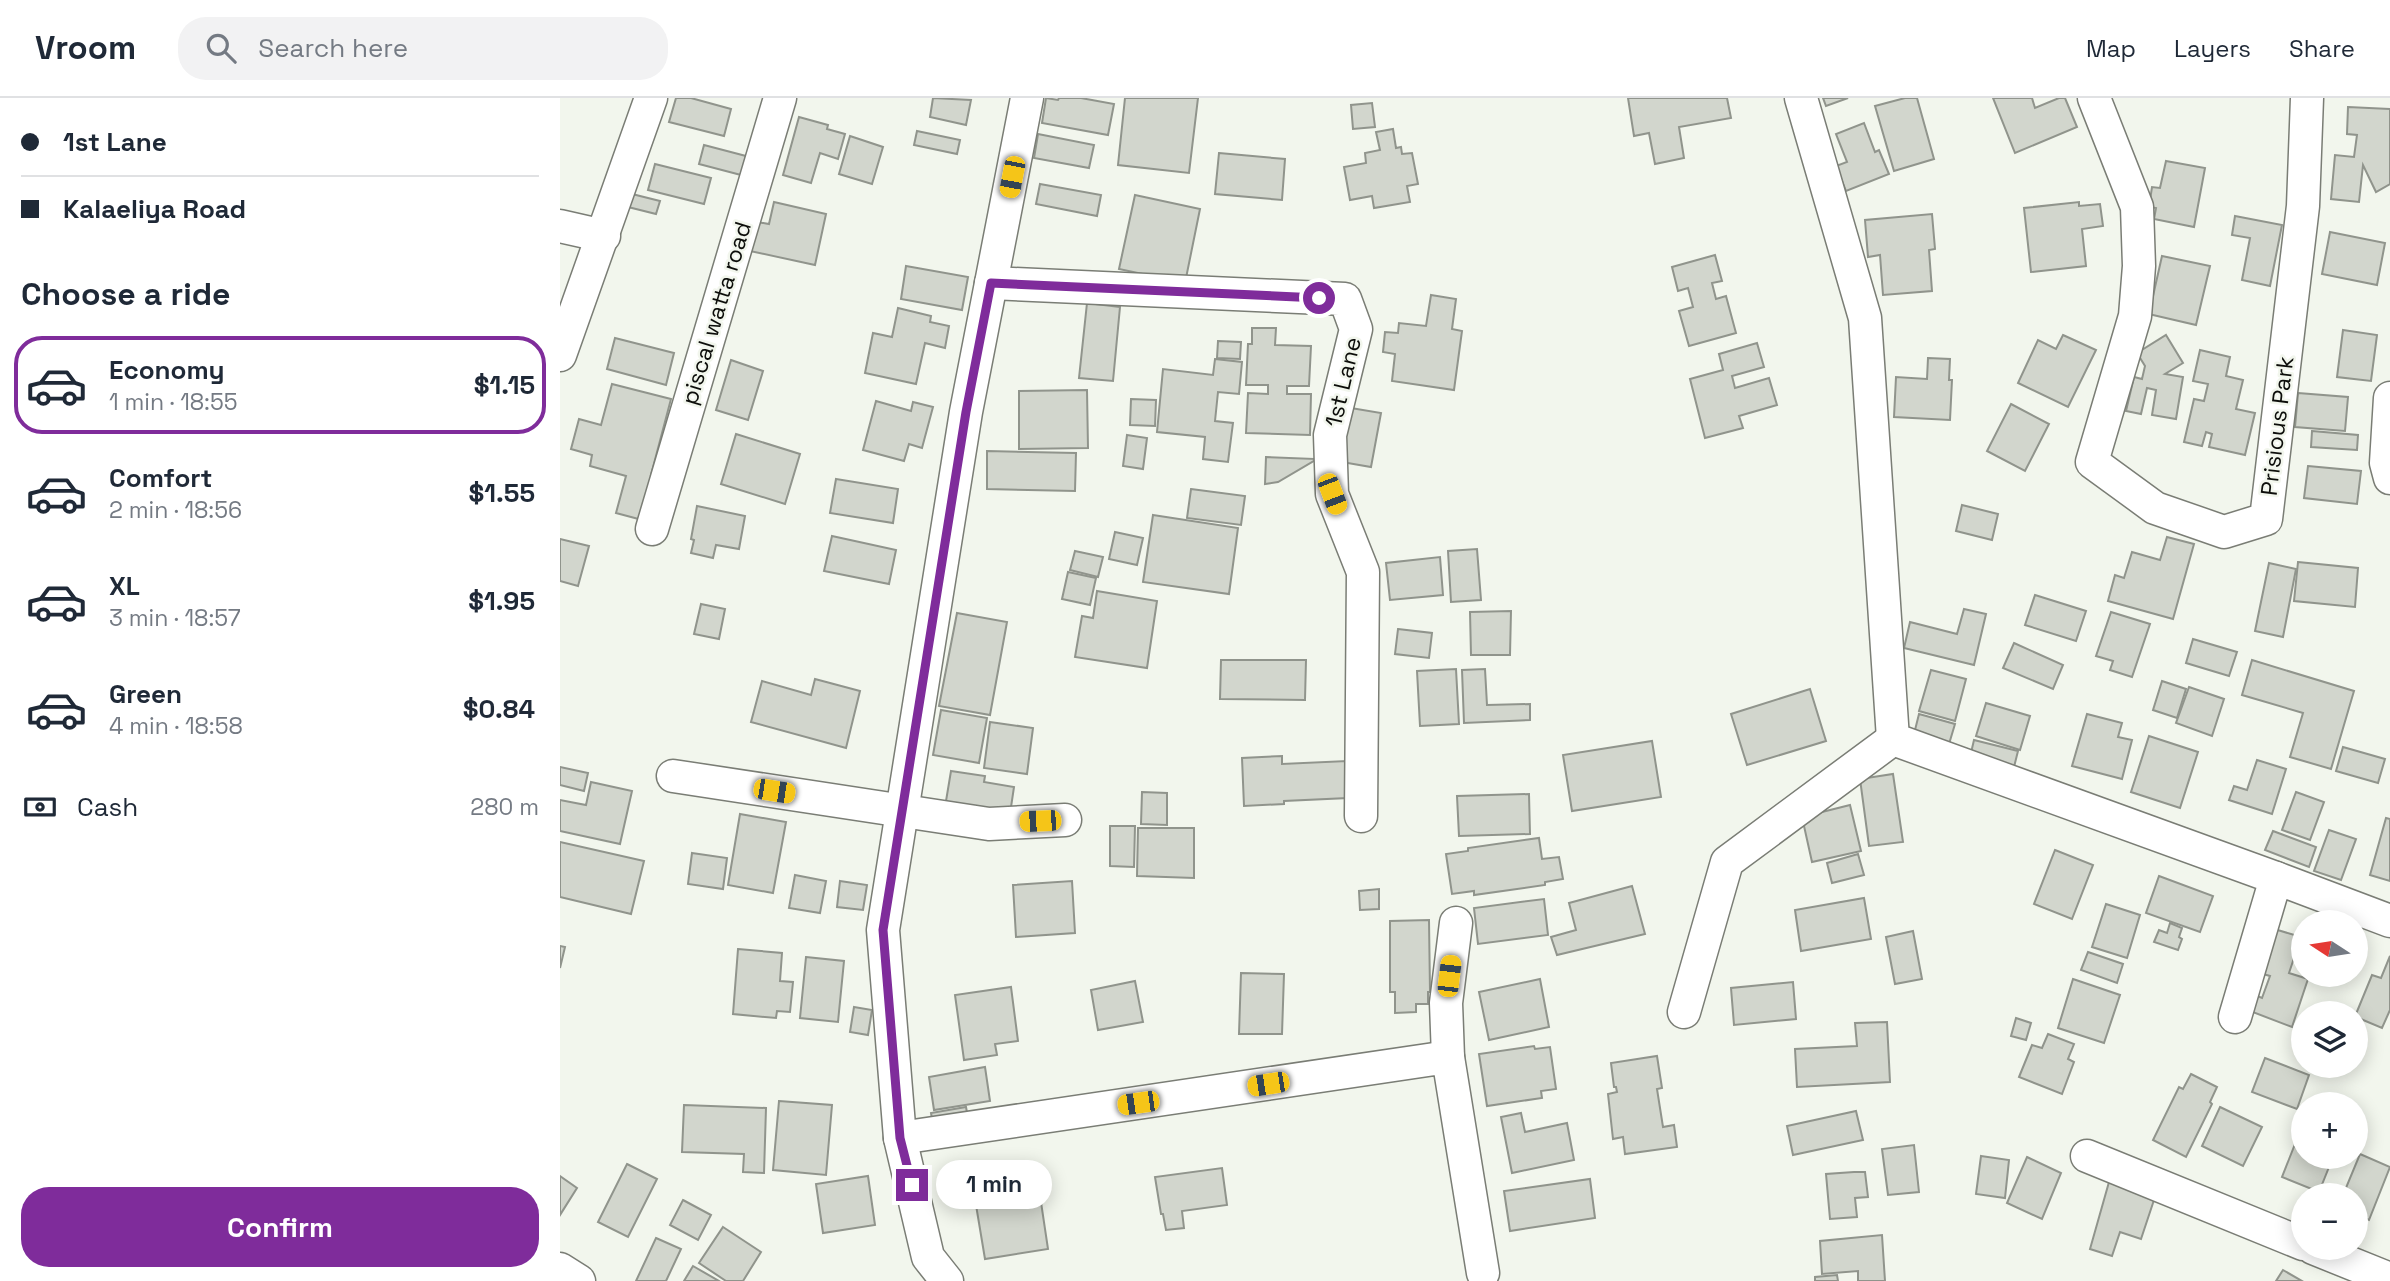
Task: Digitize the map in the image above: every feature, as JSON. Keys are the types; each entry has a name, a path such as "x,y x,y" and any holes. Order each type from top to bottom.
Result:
{"street":[{"path":"560,355 651,98"},
{"name":"piscal watta road","path":"652,529 780,98"},
{"path":"929,1273 900,1138 883,930 966,412 1027,98"},
{"path":"1801,98 1865,318 1893,739"},
{"name":"Prisious Park","path":"2094,98 2137,207 2139,266 2135,316 2092,462 2155,508 2224,532 2266,519 2303,206 2307,98"},
{"path":"560,226 604,236"},
{"name":"1st Lane","path":"991,283 1345,299 1356,329 1330,435 1332,494 1363,572 1361,816"},
{"path":"2390,398 2386,463 2390,478"},
{"path":"1893,739 2390,921"},
{"path":"1684,1012 1727,862 1893,739"},
{"path":"673,776 989,824 1065,820"},
{"path":"2235,1017 2276,878"},
{"path":"1456,923 1446,1003 1448,1057 1483,1273"},
{"path":"900,1138 1448,1057"},
{"path":"2087,1156 2291,1239"},
{"path":"2343,1260 2390,1279"},
{"path":"560,1269 579,1281"}],"building":[{"path":"676,98 691,98 731,109 724,136 669,122"},
{"path":"933,98 971,100 966,125 930,117"},
{"path":"1046,98 1081,98 1114,104 1108,135 1042,123"},
{"path":"1125,98 1198,98 1189,173 1118,165"},
{"path":"1628,98 1727,98 1731,118 1679,127 1684,158 1655,164 1649,133 1634,136"},
{"path":"1823,98 1848,98 1826,106"},
{"path":"1905,98 1917,98 1934,159 1894,171 1875,106"},
{"path":"1993,98 2032,98 2035,108 2065,98 2077,127 2015,153"},
{"path":"1372,103 1375,127 1353,129 1351,105"},
{"path":"2348,107 2390,109 2390,184 2376,192 2363,165 2359,202 2331,199 2335,155 2354,157 2357,135 2347,134"},
{"path":"799,117 828,125 827,129 845,134 838,159 820,153 811,183 783,175"},
{"path":"1864,123 1875,152 1879,150 1889,174 1846,191 1836,166 1847,162 1836,134"},
{"path":"1393,129 1396,148 1401,147 1402,154 1412,153 1418,184 1407,186 1410,202 1374,208 1372,196 1350,200 1344,167 1366,163 1365,153 1380,150 1376,132"},
{"path":"917,131 960,140 957,154 914,145"},
{"path":"1038,134 1094,145 1089,168 1034,158"},
{"path":"850,136 883,147 872,184 839,174"},
{"path":"704,145 746,156 741,175 699,164"},
{"path":"1219,153 1285,159 1282,200 1215,194"},
{"path":"2166,161 2205,168 2194,227 2154,219 2156,208 2149,207 2152,187 2160,188"},
{"path":"655,164 711,178 704,204 648,190"},
{"path":"1040,184 1101,195 1097,216 1036,204"},
{"path":"628,193 660,201 656,214 624,206"},
{"path":"1135,195 1200,209 1185,283 1119,269"},
{"path":"774,202 826,214 815,265 750,251 757,222 769,224"},
{"path":"2079,202 2079,206 2100,204 2103,226 2082,229 2086,266 2031,272 2024,208"},
{"path":"1932,214 1935,249 1929,250 1932,291 1883,295 1880,255 1868,257 1865,220"},
{"path":"2235,216 2282,225 2270,286 2242,280 2250,238 2232,235"},
{"path":"2330,232 2385,243 2377,285 2322,274"},
{"path":"1715,255 1722,281 1712,283 1716,299 1726,296 1736,333 1689,346 1679,311 1693,307 1688,288 1678,291 1672,267"},
{"path":"2162,256 2210,266 2196,325 2140,312 2144,294 2153,296"},
{"path":"906,266 968,277 962,310 901,299"},
{"path":"1431,295 1456,299 1452,329 1462,331 1454,390 1392,381 1395,354 1383,352 1385,332 1398,333 1399,323 1426,326"},
{"path":"1087,303 1120,307 1113,381 1079,378"},
{"path":"898,308 931,316 930,322 949,326 945,348 925,343 916,384 865,373 873,333 892,337"},
{"path":"1252,328 1276,328 1275,345 1311,346 1309,386 1287,386 1287,394 1311,394 1310,435 1246,433 1248,393 1268,394 1268,385 1246,385 1248,344 1252,344"},
{"path":"2343,330 2377,335 2371,381 2337,377"},
{"path":"2063,335 2096,350 2068,407 2018,383 2038,340 2056,349"},
{"path":"2166,335 2183,363 2165,374 2183,377 2176,419 2152,415 2156,390 2147,388 2141,414 2126,411 2134,377 2142,379 2145,366 2137,353"},
{"path":"615,338 674,353 666,385 607,369"},
{"path":"1218,341 1241,342 1240,359 1217,358"},
{"path":"1757,343 1764,367 1732,376 1735,388 1769,378 1777,405 1739,416 1743,428 1705,438 1690,379 1723,370 1719,354"},
{"path":"2200,350 2230,357 2226,376 2243,380 2236,409 2255,413 2245,455 2209,447 2212,434 2206,432 2202,446 2184,442 2194,399 2204,401 2208,384 2193,381"},
{"path":"1928,358 1950,359 1950,420 1894,417 1896,377 1927,379"},
{"path":"1215,359 1242,362 1239,394 1218,392 1215,421 1233,423 1228,462 1203,459 1205,437 1157,432 1163,369 1213,375"},
{"path":"731,360 763,371 748,420 716,410"},
{"path":"612,384 671,399 651,475 658,476 646,521 616,513 626,476 590,466 592,455 571,449 579,419 601,425"},
{"path":"1087,390 1088,448 1019,449 1019,391"},
{"path":"2298,393 2348,397 2345,431 2295,427"},
{"path":"1131,399 1156,400 1155,426 1130,425"},
{"path":"876,401 911,411 913,402 933,407 922,448 909,444 904,461 863,450"},
{"path":"2011,404 2049,424 2025,471 1987,451"},
{"path":"1345,407 1381,413 1371,467 1336,461"},
{"path":"2312,431 2358,435 2357,450 2311,447"},
{"path":"736,434 800,454 785,504 721,484"},
{"path":"1127,435 1147,438 1143,469 1123,466"},
{"path":"987,451 1076,453 1075,491 987,489"},
{"path":"1266,457 1317,459 1278,482 1265,484"},
{"path":"2308,466 2361,471 2357,504 2304,498"},
{"path":"836,479 898,489 893,523 830,513"},
{"path":"1191,489 1245,496 1241,525 1187,518"},
{"path":"1962,505 1998,514 1992,540 1956,531"},
{"path":"697,506 745,516 739,549 716,545 713,558 691,553"},
{"path":"1153,515 1238,528 1229,594 1143,582"},
{"path":"1115,532 1143,538 1137,565 1109,559"},
{"path":"832,536 896,550 889,584 824,571"},
{"path":"2167,537 2194,544 2173,619 2108,601 2115,575 2124,578 2132,552 2160,560"},
{"path":"560,539 589,546 578,586 560,581"},
{"path":"1477,549 1481,600 1451,602 1448,551"},
{"path":"1075,551 1103,557 1098,577 1070,570"},
{"path":"1440,557 1443,595 1390,600 1386,563"},
{"path":"2298,562 2358,568 2355,607 2294,601"},
{"path":"2269,563 2296,569 2283,637 2255,631"},
{"path":"1068,572 1096,578 1090,605 1062,599"},
{"path":"1097,591 1157,601 1147,668 1075,657 1082,616 1093,618"},
{"path":"2035,595 2086,611 2076,641 2025,625"},
{"path":"701,604 725,609 719,639 694,634"},
{"path":"1964,609 1986,614 1974,665 1904,648 1910,622 1957,634"},
{"path":"1511,611 1510,655 1471,655 1470,612"},
{"path":"2111,612 2150,624 2132,677 2110,670 2113,661 2096,656"},
{"path":"957,613 1007,622 990,715 939,706"},
{"path":"1398,629 1432,633 1429,658 1395,654"},
{"path":"2193,639 2237,652 2229,676 2186,663"},
{"path":"2014,643 2063,665 2053,689 2003,668"},
{"path":"1221,660 1306,660 1305,700 1220,699"},
{"path":"2252,660 2354,691 2331,769 2290,757 2303,713 2242,695"},
{"path":"1456,669 1459,724 1420,726 1417,671"},
{"path":"1485,669 1487,705 1530,704 1530,720 1464,723 1462,670"},
{"path":"1931,670 1966,679 1955,721 1919,711"},
{"path":"815,679 860,691 846,748 751,722 762,681 811,695"},
{"path":"2162,681 2186,689 2177,718 2153,710"},
{"path":"2189,687 2224,699 2212,736 2176,723"},
{"path":"1810,689 1826,741 1747,765 1731,714"},
{"path":"1986,703 2030,716 2020,750 1976,736"},
{"path":"941,710 987,718 979,763 933,755"},
{"path":"1919,714 1955,724 1949,744 1914,734"},
{"path":"2087,714 2122,723 2118,737 2132,740 2122,779 2072,766"},
{"path":"990,722 1033,728 1027,774 984,768"},
{"path":"2149,736 2198,752 2180,808 2131,792"},
{"path":"1974,740 2018,751 2014,767 1970,757"},
{"path":"1652,741 1661,797 1572,811 1563,755"},
{"path":"2343,747 2385,759 2378,783 2336,771"},
{"path":"1282,756 1282,764 1347,761 1348,798 1244,806 1242,758"},
{"path":"2257,760 2286,769 2272,814 2229,800 2234,786 2247,790"},
{"path":"560,767 588,773 584,791 560,785"},
{"path":"951,771 985,776 984,782 1014,787 1010,814 945,807"},
{"path":"1893,774 1903,842 1869,846 1860,779"},
{"path":"591,782 632,791 620,844 560,831 560,800 586,805"},
{"path":"1142,792 1167,793 1167,825 1141,824"},
{"path":"2296,792 2324,802 2310,840 2282,830"},
{"path":"1529,794 1530,834 1459,836 1457,796"},
{"path":"1850,805 1861,851 1812,862 1802,817"},
{"path":"740,814 786,822 773,893 728,885"},
{"path":"2386,818 2390,819 2390,881 2370,875"},
{"path":"1110,826 1135,826 1134,867 1110,866"},
{"path":"1138,828 1194,828 1194,878 1137,876"},
{"path":"2329,830 2356,839 2341,880 2314,871"},
{"path":"2273,831 2316,847 2309,867 2265,850"},
{"path":"1539,838 1542,859 1559,857 1563,879 1545,882 1545,885 1474,895 1474,891 1452,894 1446,854 1468,851 1468,848"},
{"path":"560,842 644,861 631,914 560,897"},
{"path":"2055,850 2093,865 2072,919 2034,904"},
{"path":"692,853 727,858 723,889 688,884"},
{"path":"1858,854 1864,875 1832,883 1827,863"},
{"path":"795,875 826,881 820,913 789,908"},
{"path":"2159,876 2213,896 2200,932 2146,913"},
{"path":"840,881 867,885 863,910 837,907"},
{"path":"1072,881 1075,933 1016,937 1013,885"},
{"path":"1632,886 1645,934 1557,955 1551,937 1576,930 1569,903"},
{"path":"1379,889 1379,909 1360,910 1359,891"},
{"path":"1864,898 1871,939 1801,951 1795,910"},
{"path":"1544,899 1548,935 1478,944 1474,908"},
{"path":"2106,904 2140,915 2127,958 2092,947"},
{"path":"1429,920 1428,1004 1416,1004 1416,1012 1395,1013 1395,992 1390,992 1390,921"},
{"path":"2170,923 2182,928 2178,950 2154,942 2159,930 2167,933"},
{"path":"2271,928 2291,934 2291,987 2305,987 2301,1001 2291,1001 2291,1027 2250,1011 2255,995 2262,998 2270,976 2256,972"},
{"path":"1913,931 1922,979 1895,984 1886,937"},
{"path":"560,946 565,947 560,968"},
{"path":"738,949 782,953 780,981 793,982 790,1012 777,1011 776,1018 733,1014"},
{"path":"2088,952 2123,964 2117,983 2081,970"},
{"path":"2390,956 2390,1010 2382,1028 2368,1022 2368,1001 2361,1001 2372,975 2381,978"},
{"path":"806,957 844,961 838,1022 800,1018"},
{"path":"1241,973 1284,974 1282,1034 1239,1034"},
{"path":"1540,979 1549,1027 1489,1040 1479,992"},
{"path":"2073,979 2120,995 2104,1043 2058,1028"},
{"path":"1135,981 1143,1022 1098,1030 1091,990"},
{"path":"1793,982 1796,1019 1734,1025 1731,988"},
{"path":"1011,987 1018,1041 995,1044 997,1055 964,1060 955,995"},
{"path":"854,1007 872,1010 868,1035 850,1032"},
{"path":"2016,1018 2031,1023 2026,1040 2011,1036"},
{"path":"1887,1022 1890,1082 1797,1087 1795,1049 1857,1046 1855,1023"},
{"path":"2048,1034 2074,1044 2068,1059 2074,1062 2062,1094 2019,1077 2032,1045 2042,1048"},
{"path":"1534,1046 1535,1049 1550,1047 1556,1089 1541,1091 1542,1098 1487,1106 1479,1054"},
{"path":"1657,1056 1662,1088 1657,1089 1663,1127 1674,1125 1677,1147 1625,1154 1623,1137 1613,1139 1608,1094 1617,1092 1611,1063"},
{"path":"2265,1058 2291,1068 2291,1078 2308,1078 2303,1092 2291,1092 2291,1107 2252,1092"},
{"path":"985,1067 990,1101 934,1110 929,1077"},
{"path":"2191,1074 2217,1087 2210,1102 2212,1104 2186,1157 2153,1140 2179,1087 2183,1089"},
{"path":"779,1101 832,1105 826,1175 773,1170"},
{"path":"684,1105 766,1108 764,1173 743,1172 744,1154 682,1152"},
{"path":"966,1107 969,1123 934,1130 931,1113"},
{"path":"2220,1107 2262,1127 2243,1166 2202,1146"},
{"path":"1856,1111 1863,1140 1793,1155 1787,1126"},
{"path":"1521,1113 1525,1132 1567,1123 1574,1160 1512,1173 1501,1117"},
{"path":"1914,1145 1919,1192 1888,1195 1882,1149"},
{"path":"2291,1154 2291,1169 2328,1169 2323,1183 2297,1183 2282,1177"},
{"path":"1981,1156 2009,1160 2005,1198 1976,1194"},
{"path":"2027,1157 2061,1173 2042,1219 2007,1203"},
{"path":"2368,1157 2390,1167 2369,1220 2368,1183 2348,1183 2354,1169 2368,1169"},
{"path":"1032,1163 1035,1183 1038,1182 1048,1249 985,1259 974,1193 1005,1187 1002,1168"},
{"path":"627,1164 657,1179 628,1237 598,1222"},
{"path":"1222,1168 1227,1205 1182,1211 1184,1228 1166,1230 1155,1177"},
{"path":"1865,1172 1868,1197 1855,1198 1857,1217 1830,1219 1826,1174"},
{"path":"560,1176 577,1188 560,1215"},
{"path":"868,1176 875,1225 823,1233 816,1184"},
{"path":"1590,1179 1595,1218 1510,1231 1504,1191"},
{"path":"2109,1182 2155,1197 2141,1239 2120,1232 2112,1256 2090,1249"},
{"path":"683,1200 711,1215 698,1240 670,1225"},
{"path":"723,1227 761,1252 743,1281 726,1281 699,1263"},
{"path":"1882,1235 1885,1281 1858,1281 1858,1271 1822,1274 1820,1241"},
{"path":"656,1238 681,1249 666,1281 636,1281"},
{"path":"693,1266 719,1281 684,1281"},
{"path":"2283,1270 2302,1281 2276,1281"},
{"path":"1837,1275 1838,1281 1815,1281 1815,1277"}],"route":[{"path":"912,1185 900,1138 883,930 966,412 991,283 1319,298"}]}
